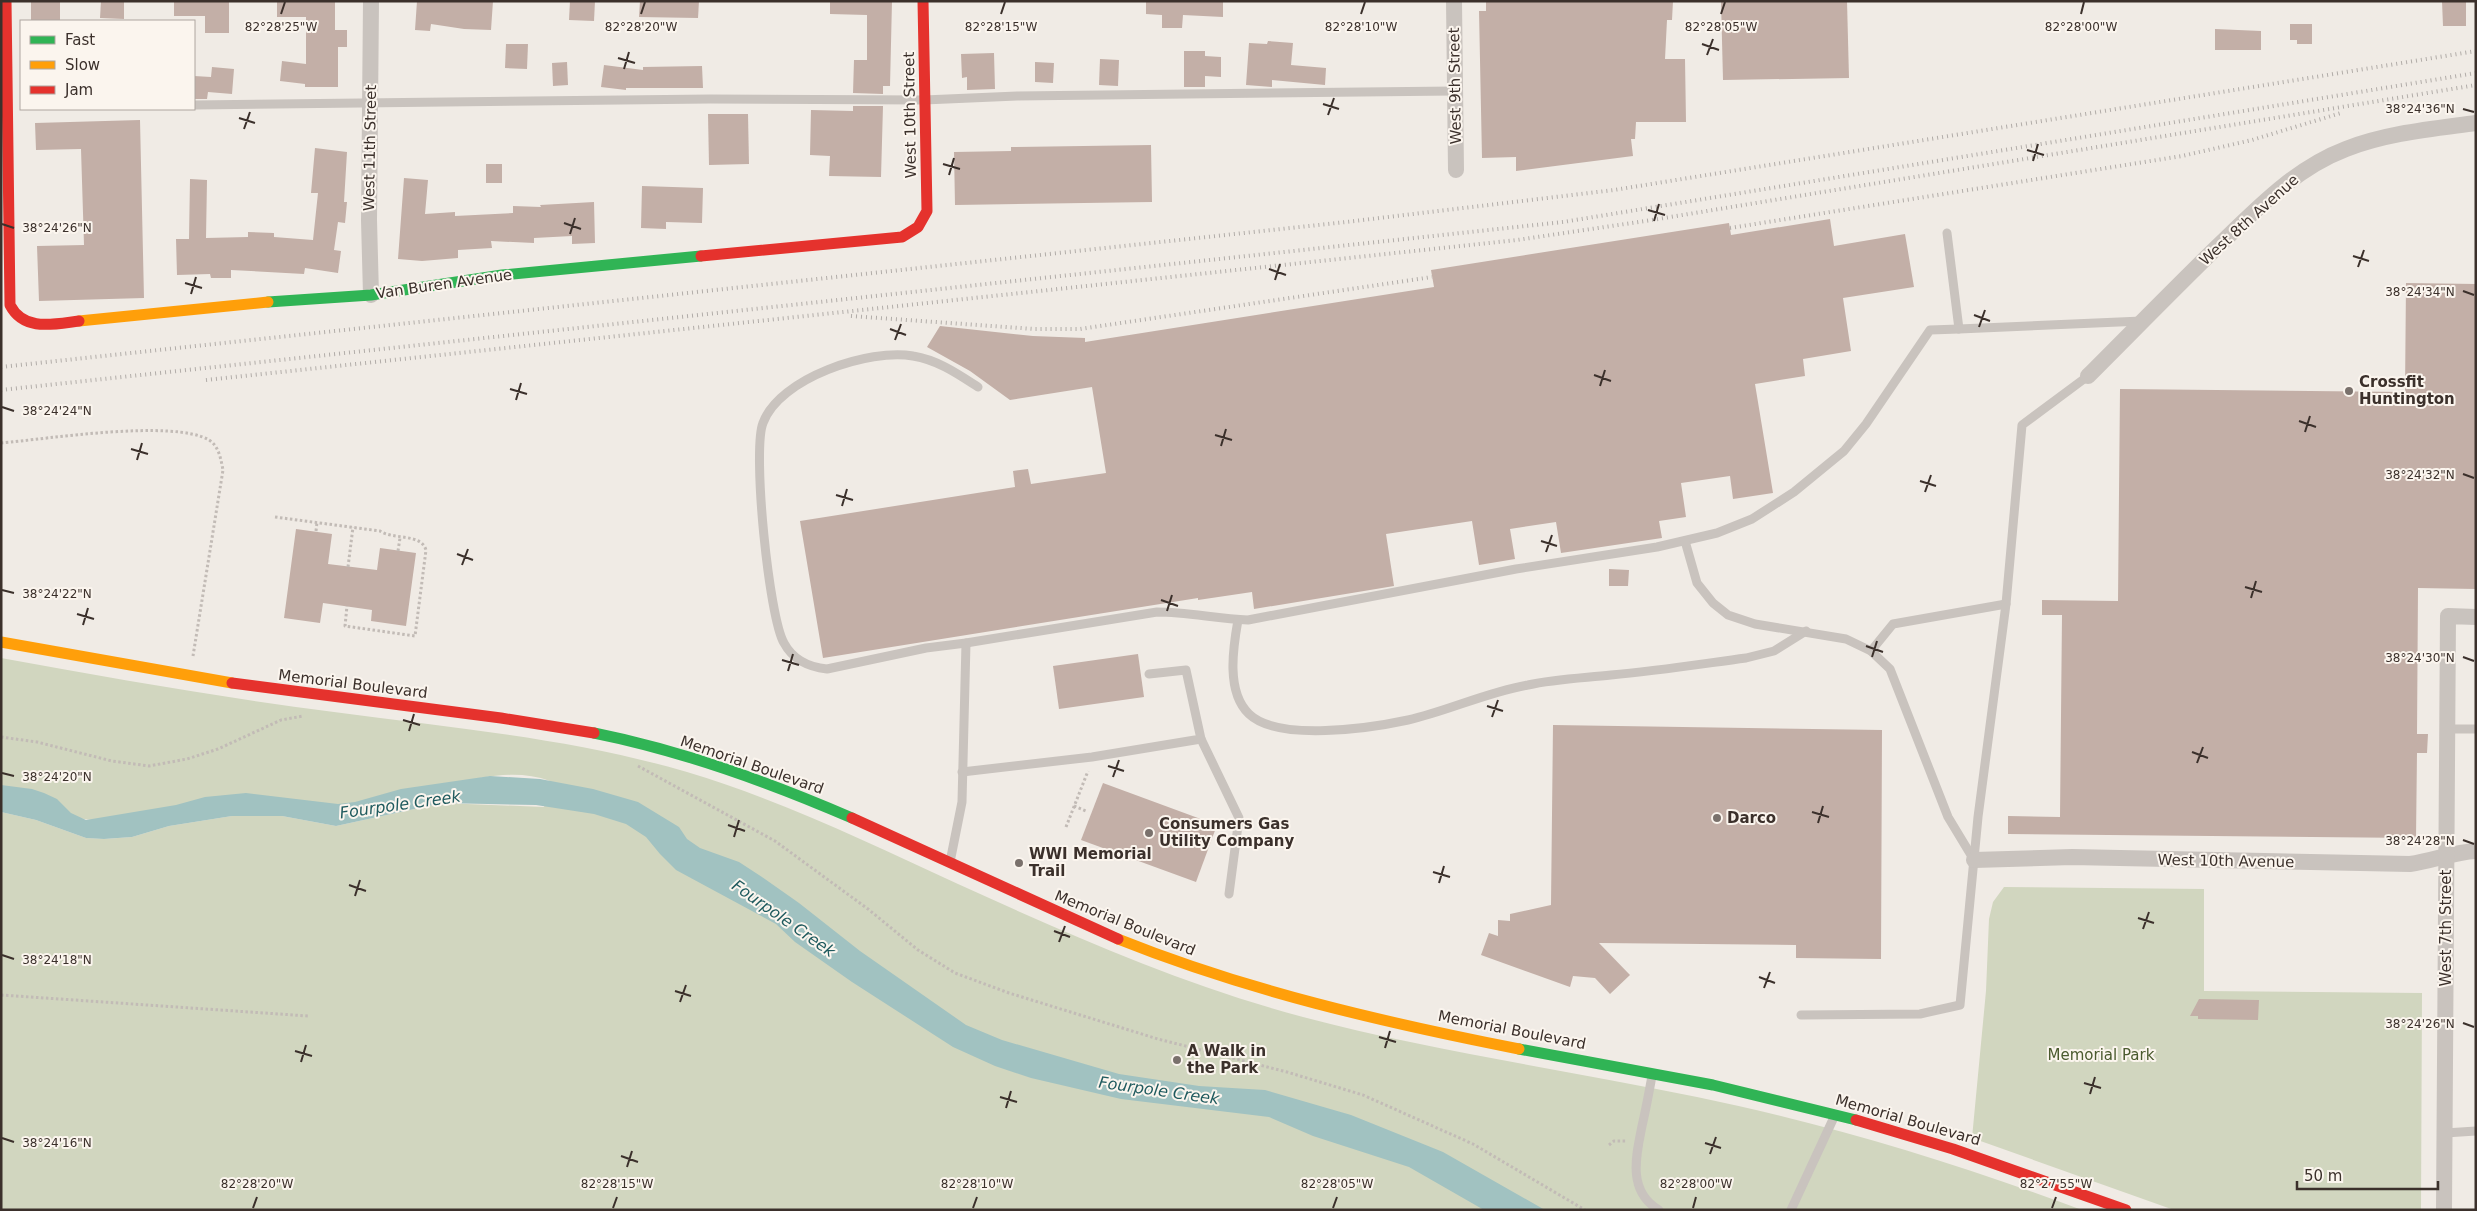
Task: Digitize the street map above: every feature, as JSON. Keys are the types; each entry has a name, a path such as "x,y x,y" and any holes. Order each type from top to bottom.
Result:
{"street":[{"name":"Van Buren Avenue","path":"6,1 5,276 10,305 14,314 22,321 46,325 233,305 371,295 502,274 778,247 889,239 902,237 920,226"},
{"name":"West 11th Street","path":"371,1 371,295"},
{"name":"West 10th Street","path":"920,226 925,220 927,211 923,1"},
{"name":"West 9th Street","path":"1454,1 1456,170"},
{"name":"West 8th Avenue","path":"2088,376 2142,321 2277,191 2324,159 2345,149 2391,136 2476,123"},
{"name":"West 7th Street","path":"2444,1210 2448,616 2476,616"},
{"name":"Memorial Boulevard","path":"1,642 190,677 550,725 658,748 750,777 801,796 1061,914 1137,946 1266,990 1399,1023 1653,1073 1836,1114 1967,1153 2126,1210"},
{"name":"West 10th Avenue","path":"1974,860 2072,857 2410,864 2429,862 2446,855 2476,851"}],"lane":[{"path":"195,105 710,99 924,100 1017,96 1454,91"},
{"path":"1947,233 1960,329"},
{"path":"978,387 950,369 914,356 890,354 828,370 802,381 785,392 772,406 762,423 758,472 777,624 782,641 790,652 814,668 827,669 926,648 1157,612 1182,612 1218,619 1248,620 1516,569 1657,547 1717,533 1752,519 1794,492 1844,451 1866,424 1930,330 2142,321"},
{"path":"1801,1016 1920,1014 1960,1005 1978,817 2006,604 2022,425 2088,376"},
{"path":"1685,541 1697,583 1713,603 1728,615 1755,624 1846,638 1871,651 1890,669 1948,816 1974,860"},
{"path":"1871,651 1892,624 2006,604"},
{"path":"1238,620 1233,658 1235,688 1240,702 1250,715 1265,723 1305,732 1345,729 1407,720 1528,685 1746,658 1774,651 1806,631"},
{"path":"950,863 959,827 966,643"},
{"path":"1149,674 1186,670 1201,739 1239,818 1229,894"},
{"path":"2448,729 2476,729"},
{"path":"962,772 1092,757 1201,739"},
{"path":"1653,1073 1635,1168 1640,1190 1659,1210"},
{"path":"1791,1210 1836,1114"},
{"path":"2445,1133 2476,1131"}],"path":[{"path":"1,443 114,432 186,431 211,441 220,455 223,470 190,677"},
{"path":"275,517 380,531 388,536 419,540 426,550 415,636 345,626 347,606"},
{"path":"316,532 317,522"},
{"path":"348,566 353,527"},
{"path":"398,551 400,538"},
{"path":"1,737 37,742 112,761 149,766 187,759 211,751 281,720 312,716"},
{"path":"634,765 759,830 868,909 918,950 955,974 1000,991 1158,1040 1287,1072 1363,1095 1473,1144 1585,1210"},
{"path":"1066,827 1090,765"},
{"path":"1074,806 1086,811"},
{"path":"1,995 308,1016"},
{"path":"1609,1144 1618,1140 1631,1142"}],"green space":[{"path":"1,658 250,700 512,735 643,760 722,783 791,809 1128,958 1258,1004 1303,1017 1401,1040 1648,1087 1795,1119 1987,1176 2082,1210 1,1210 1,812 36,820 86,838 105,839 132,837 169,826 232,816 282,816 336,826 442,803 544,807 550,781 531,776 493,776 398,798 306,809 128,821 94,820 68,816 1,795"},
{"name":"Memorial Park","path":"2004,887 2204,889 2204,991 2422,993 2421,1210 2174,1210 1972,1138 1986,991 1989,919 1993,902"}],"water":[{"name":"Fourpole Creek","path":"490,776 540,779 593,789 638,802 679,827 687,839 700,848 739,862 762,877 799,903 860,951 966,1025 1002,1040 1119,1074 1199,1086 1265,1090 1351,1115 1443,1152 1545,1210 1484,1210 1409,1167 1313,1136 1269,1117 1121,1099 1031,1078 995,1066 953,1047 852,982 795,942 776,924 676,870 646,837 626,824 594,814 536,805 442,803 336,826 282,816 232,816 169,826 132,837 104,839 86,838 36,820 1,812 1,785 32,789 44,793 57,799 71,813 86,820 176,805 205,797 246,793 338,804 355,802 401,789"}],"building":[{"path":"31,1 60,1 60,20 31,20"},
{"path":"101,1 124,1 124,19 100,18"},
{"path":"174,1 229,1 229,33 205,33 205,16 174,16"},
{"path":"277,1 335,1 335,30 347,30 347,47 338,47 338,87 305,87 305,84 280,81 282,61 306,64 306,17 277,17"},
{"path":"417,1 493,1 491,30 464,29 431,24 430,31 415,30"},
{"path":"570,1 595,1 594,21 569,20"},
{"path":"640,1 699,1 698,18 639,17"},
{"path":"830,1 892,1 890,86 883,86 883,94 853,93 854,60 867,60 867,15 830,14"},
{"path":"1146,1 1223,1 1223,17 1183,15 1182,28 1162,28 1162,15 1146,14"},
{"path":"1486,1 1673,1 1672,20 1667,20 1665,59 1685,59 1686,122 1636,122 1635,139 1631,139 1633,156 1516,171 1516,157 1482,158 1479,11 1486,11"},
{"path":"1721,1 1847,1 1849,78 1723,80"},
{"path":"2442,1 2466,1 2466,26 2443,26"},
{"path":"2290,24 2312,24 2312,44 2297,44 2297,40 2290,40"},
{"path":"2215,29 2261,31 2261,50 2215,50"},
{"path":"1268,41 1293,43 1291,65 1326,68 1325,85 1272,80 1272,87 1246,85 1249,43 1267,44"},
{"path":"506,44 528,44 527,69 505,68"},
{"path":"1184,51 1205,51 1205,56 1221,57 1221,77 1205,76 1205,87 1184,87"},
{"path":"994,53 995,89 967,90 967,77 962,78 961,54"},
{"path":"1100,59 1119,60 1118,86 1099,85"},
{"path":"567,62 568,85 553,86 552,63"},
{"path":"1035,62 1054,63 1053,83 1035,82"},
{"path":"604,65 643,70 643,67 702,66 703,88 626,88 626,90 601,87"},
{"path":"212,67 234,69 232,94 208,92 207,99 195,99 195,76 211,77"},
{"path":"853,106 883,106 881,177 829,176 830,156 810,155 811,110 853,111"},
{"path":"708,114 748,114 749,164 709,165"},
{"path":"140,120 144,298 39,301 37,246 84,245 81,149 36,150 35,123"},
{"path":"1151,145 1152,202 955,205 954,152 1011,151 1011,147"},
{"path":"315,148 347,152 344,202 347,202 345,223 338,222 334,250 341,251 338,273 305,268 304,274 231,270 231,278 211,278 210,274 177,275 176,239 189,239 190,179 207,180 206,238 248,237 248,232 274,233 274,237 313,240 318,193 311,193"},
{"path":"486,164 502,164 502,183 486,183"},
{"path":"404,178 428,180 425,214 455,212 455,216 513,213 513,206 541,207 540,205 594,202 595,243 572,244 572,236 534,238 534,243 491,241 492,248 458,250 458,258 422,261 398,259"},
{"path":"642,186 703,188 702,223 666,222 666,229 641,228"},
{"path":"1830,219 1834,246 1905,234 1914,287 1843,298 1851,351 1803,359 1805,376 1755,384 1773,493 1733,499 1730,476 1681,483 1686,517 1659,521 1662,538 1561,553 1556,522 1510,529 1515,559 1479,565 1472,521 1386,534 1394,586 1254,609 1252,592 1198,600 1198,598 823,658 800,521 1015,487 1013,471 1028,469 1031,484 1106,473 1092,387 1010,400 970,371 927,347 940,326 1033,336 1085,338 1085,342 1434,287 1431,270 1729,223 1731,235"},
{"path":"2406,283 2476,284 2476,589 2418,588 2417,734 2428,734 2427,753 2417,753 2416,838 2008,834 2008,816 2060,817 2062,615 2042,615 2042,600 2118,601 2120,389 2405,392"},
{"path":"296,529 332,534 328,564 377,570 380,548 416,553 406,626 371,621 372,610 323,603 320,623 284,618"},
{"path":"1609,569 1629,570 1628,586 1609,586"},
{"path":"1138,654 1144,697 1059,709 1053,666"},
{"name":"Darco","path":"1553,725 1882,730 1881,959 1796,958 1796,945 1599,943 1630,975 1610,994 1595,978 1573,976 1570,987 1481,955 1489,933 1498,936 1498,920 1510,921 1510,914 1551,905"},
{"name":"Consumers Gas Utility Company","path":"1103,783 1217,825 1196,882 1081,840"},
{"path":"2199,999 2259,1000 2258,1020 2198,1019 2198,1016 2190,1016"}],"railway":[{"path":"1,367 1346,222 1614,190 2476,51"},
{"path":"1,390 1563,222 2476,73"},
{"path":"206,380 1517,240 1652,220 2476,85"},
{"path":"1730,228 2182,156 2252,140 2341,113"},
{"path":"851,316 1034,329 1080,329 1432,277"}],"traffic: fast":[{"path":"268,302 371,295 502,275 701,256"},
{"path":"594,733 628,740 693,758 758,780 852,818"},
{"path":"1519,1049 1713,1085 1856,1120"}],"traffic: slow":[{"path":"79,321 268,302"},
{"path":"1,642 232,683"},
{"path":"1118,939 1167,958 1266,990 1417,1028 1519,1049"}],"traffic: jam":[{"path":"6,1 10,305 16,314 31,323 50,324 79,321"},
{"path":"701,256 902,237 918,227 927,211 923,1"},
{"path":"232,683 501,718 594,733"},
{"path":"852,818 1118,939"},
{"path":"1856,1120 1953,1149 2126,1210"}],"place":[{"name":"Crossfit Huntington","path":"2349,391"},
{"name":"Darco","path":"1717,818"},
{"name":"Consumers Gas Utility Company","path":"1149,833"},
{"name":"WWI Memorial Trail","path":"1019,863"},
{"name":"A Walk in the Park","path":"1177,1060"}]}
